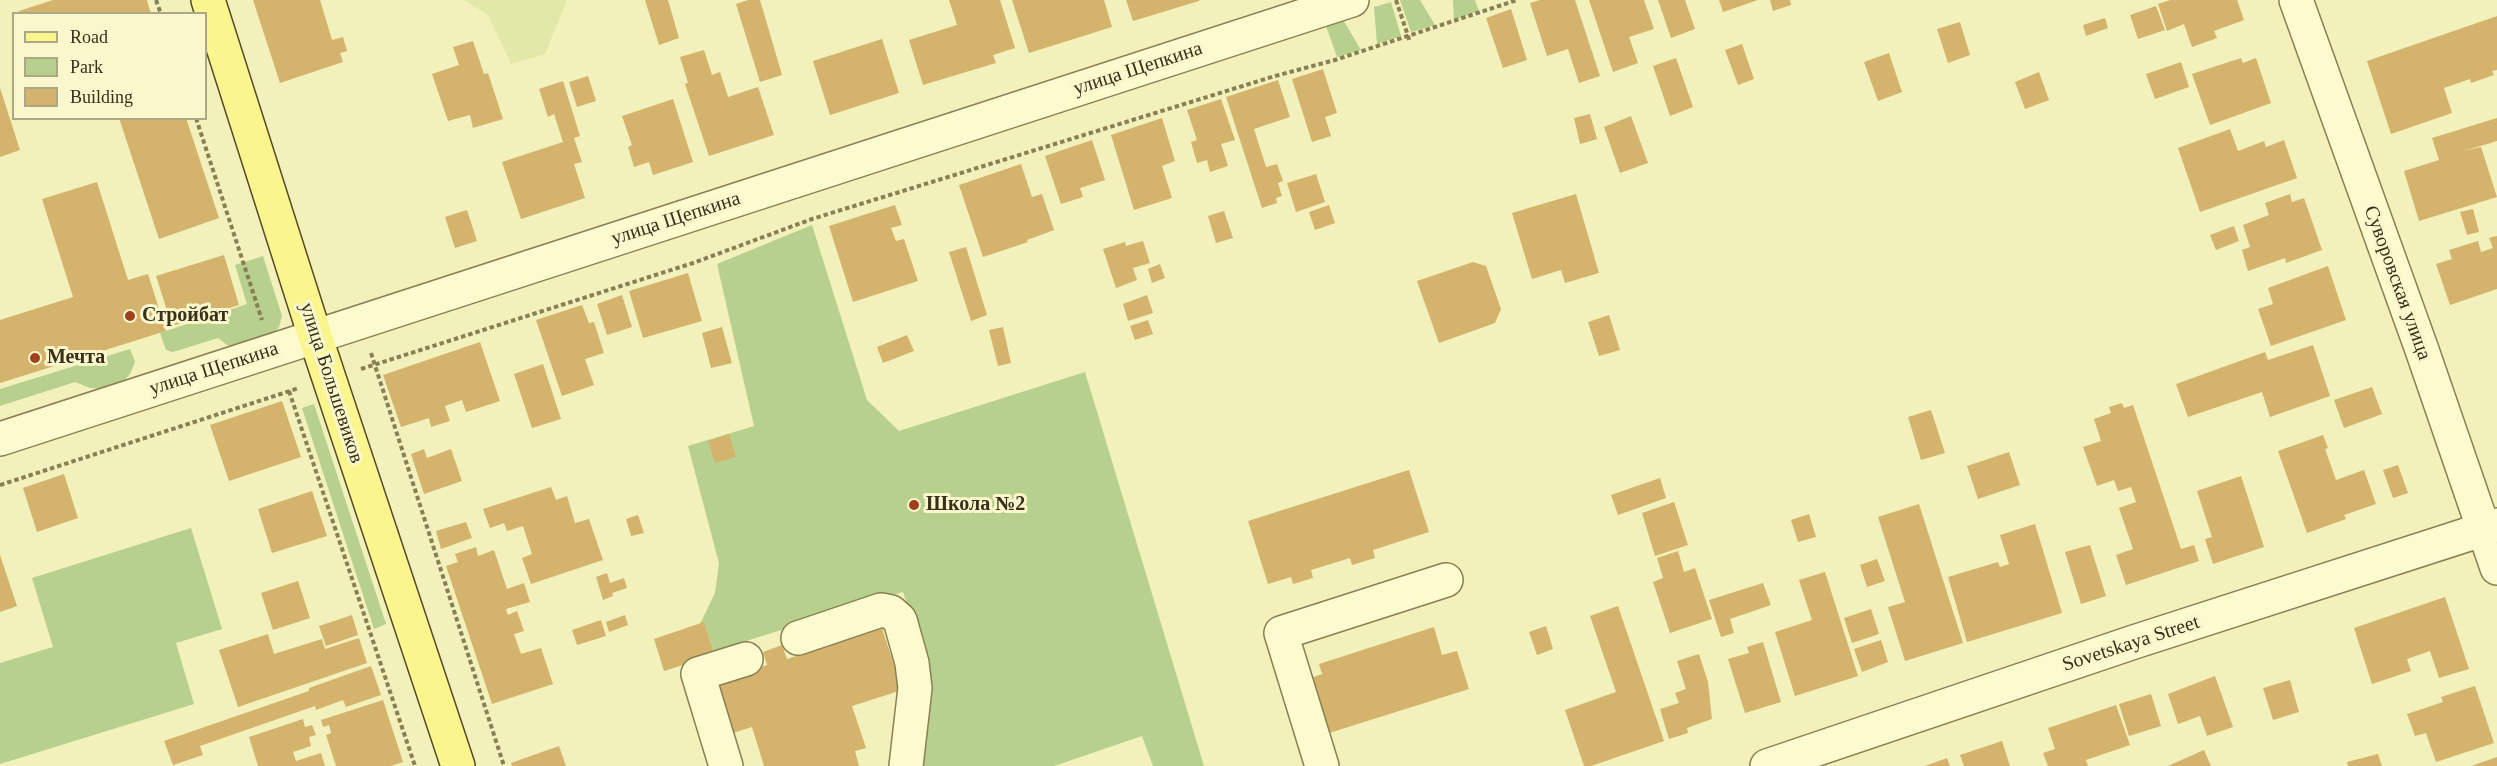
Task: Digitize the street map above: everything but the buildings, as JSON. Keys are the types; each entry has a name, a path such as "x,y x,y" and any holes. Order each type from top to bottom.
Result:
{"main road":[{"name":"улица Большевиков","path":"208,0 315,336 458,766"}],"street":[{"name":"улица Щепкина","path":"0,439 1352,0"},
{"name":"Суворовская улица","path":"2296,0 2490,527 2497,568"},
{"name":"Sovetskaya Street","path":"1767,766 2134,642 2490,527"},
{"path":"1322,766 1281,633 1446,580"},
{"path":"798,638 881,610 891,612 900,620 912,663 915,688 906,766"},
{"path":"726,766 698,674 746,659"}],"path":[{"path":"1396,0 1410,42"},
{"path":"0,485 693,263 812,219 1275,76 1335,60 1517,0"},
{"path":"197,120 272,350 415,766"},
{"path":"360,321 504,766"}],"green space":[{"path":"464,0 567,0 545,54 511,64 488,15"},
{"path":"1400,0 1420,0 1435,25 1411,32"},
{"path":"1453,0 1475,0 1479,11 1454,20"},
{"path":"1391,2 1401,36 1377,44 1374,7"},
{"path":"1342,18 1361,50 1337,57 1325,23"},
{"name":"Школа №2","path":"812,225 867,400 899,431 1085,372 1204,766 1153,766 1142,736 1054,766 920,766 930,675 903,592 714,651 704,623 700,624 715,593 719,563 688,446 754,426 717,264"},
{"path":"263,256 282,316 279,327 271,336 239,347 227,345 218,338 173,352 166,350 160,333 247,304 235,265"},
{"path":"130,349 135,362 130,374 121,384 105,389 90,388 75,382 0,406 0,389"},
{"path":"314,404 386,624 374,629 302,408"},
{"path":"191,528 222,629 176,643 194,704 0,764 0,663 53,647 32,578"}],"place":[{"name":"Стройбат","path":"130,316"},
{"name":"Мечта","path":"35,358"},
{"name":"Школа №2","path":"914,505"}]}
